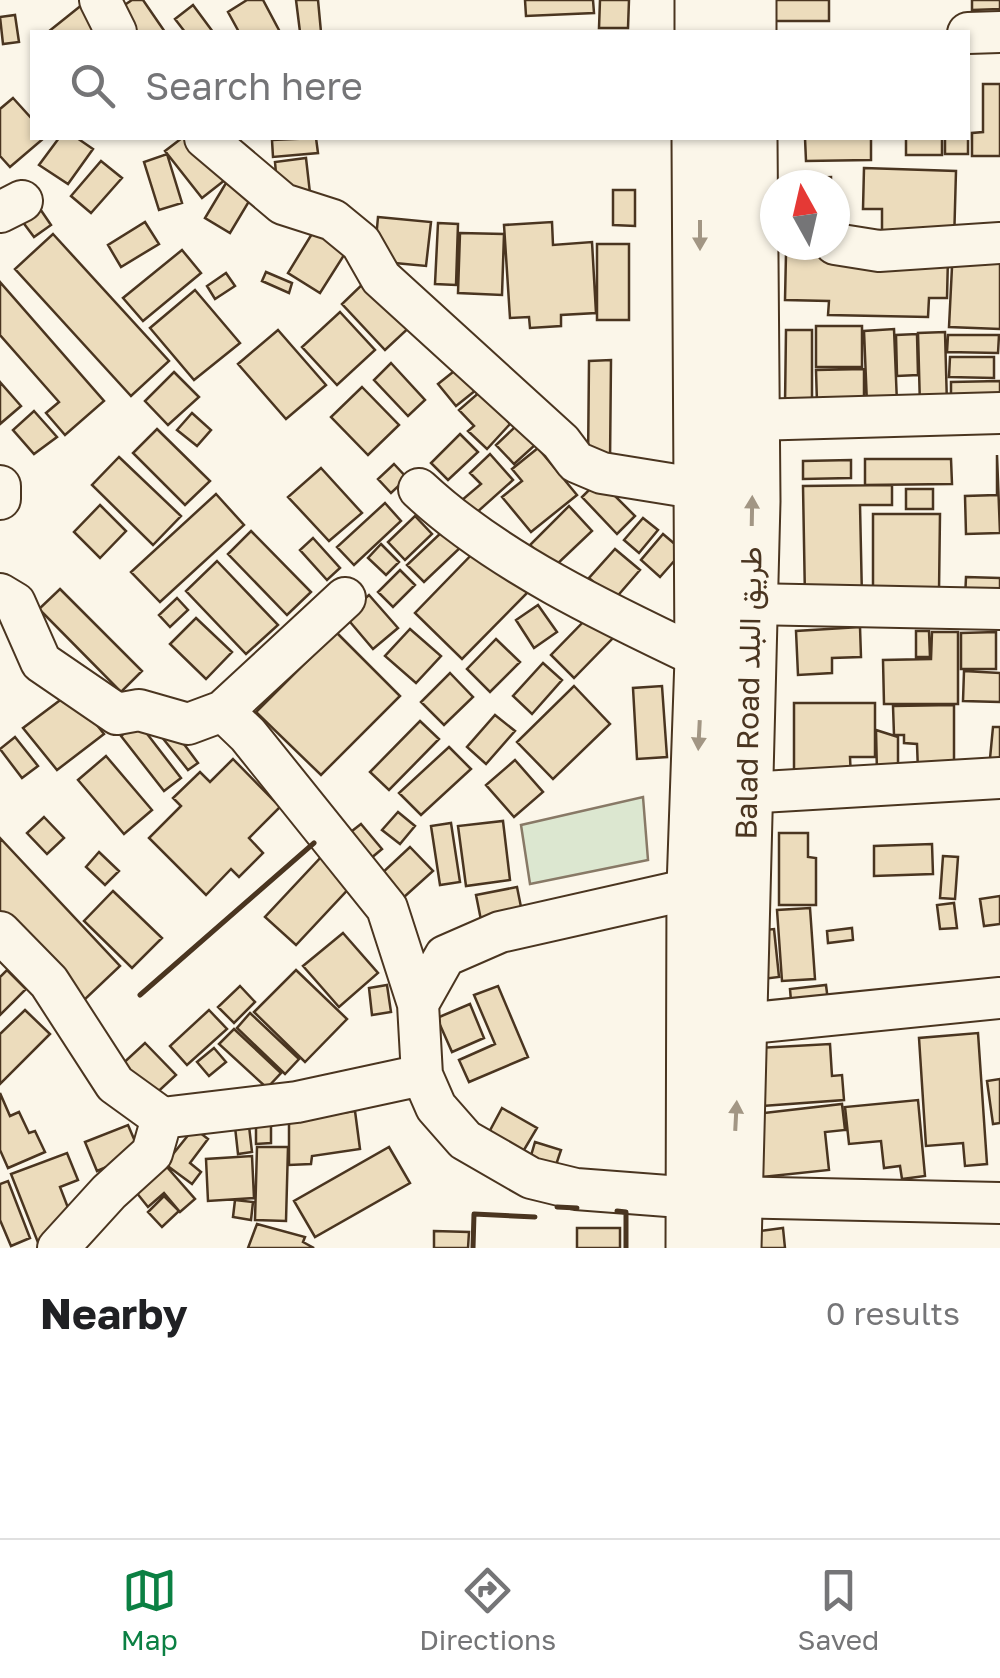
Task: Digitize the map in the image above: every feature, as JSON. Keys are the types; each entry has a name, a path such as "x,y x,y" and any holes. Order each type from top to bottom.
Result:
{"highway":[{"path":"703,0 703,30"},
{"path":"748,0 748,30"},
{"name":"Balad Road طريق البلد","path":"700,140 703,660 695,888 713,1223"},
{"name":"Balad Road طريق البلد","path":"749,140 760,217"},
{"name":"Balad Road طريق البلد","path":"713,1223 742,1024 751,420 760,260"}],"street":[{"path":"100,0 115,30"},
{"path":"970,32 1000,32"},
{"path":"207,140 283,204 333,220 362,243 381,278 561,442 576,462 602,473 700,489"},
{"path":"850,246 879,251 1000,243"},
{"path":"751,420 1000,413"},
{"path":"0,486 0,499"},
{"path":"419,489 454,522 527,566 703,660"},
{"path":"0,594 15,603 41,662 117,714 139,710 188,724 223,711 346,598"},
{"path":"750,604 1000,609"},
{"path":"223,711 248,734 387,908 418,1004 422,1074 436,1107 465,1140 530,1178 713,1223 1000,1203"},
{"path":"746,792 1000,778"},
{"path":"418,1004 445,956 500,932 695,888"},
{"path":"0,932 49,982 115,1084 162,1118 297,1102 422,1074"},
{"path":"742,1024 1000,998"},
{"path":"58,1248 108,1192 152,1153 162,1118"}],"green space":[{"path":"643,797 648,860 530,884 521,825"}],"building":[{"path":"132,0 143,0 164,30 122,30 111,14"},
{"path":"247,0 263,0 279,30 238,30 228,12"},
{"path":"296,0 318,0 321,30 300,30"},
{"path":"525,0 593,0 594,13 526,16"},
{"path":"600,0 629,0 628,28 599,28"},
{"path":"775,0 829,0 829,21 775,21"},
{"path":"972,0 1000,0 1000,9 972,10"},
{"path":"83,4 104,30 50,30"},
{"path":"193,5 212,30 183,30 175,19"},
{"path":"15,15 19,42 3,44 0,17"},
{"path":"983,84 1000,84 1000,156 972,156 972,133 983,132"},
{"path":"13,98 30,117 30,140 42,140 10,167 0,156 0,109"},
{"path":"58,140 80,140 93,149 68,184 39,165"},
{"path":"179,140 201,140 230,176 202,198 165,151"},
{"path":"272,140 316,140 318,153 273,157"},
{"path":"805,140 871,140 871,160 806,161"},
{"path":"906,140 942,140 942,155 906,155"},
{"path":"945,140 968,140 968,154 945,154"},
{"path":"167,154 182,203 159,210 144,162"},
{"path":"306,158 310,193 278,196 275,162"},
{"path":"101,161 122,178 91,213 71,196"},
{"path":"864,168 956,171 954,243 882,242 882,209 863,209"},
{"path":"226,183 251,198 230,233 205,218"},
{"path":"613,190 635,190 635,226 613,225"},
{"path":"34,200 51,225 34,237 16,213"},
{"path":"378,217 431,222 426,266 374,261"},
{"path":"145,222 159,244 121,267 108,245"},
{"path":"552,222 553,245 592,242 596,313 561,315 561,326 530,328 529,317 510,318 504,225"},
{"path":"438,223 458,224 456,285 435,284"},
{"path":"318,224 351,244 320,293 288,273"},
{"path":"460,233 504,234 502,295 458,293"},
{"path":"53,234 169,361 131,396 15,269"},
{"path":"597,244 629,244 629,320 597,320"},
{"path":"953,247 1000,249 1000,329 949,327"},
{"path":"182,250 201,273 143,321 123,298"},
{"path":"850,255 948,257 947,298 929,298 928,317 828,315 829,301 785,300 786,260 850,260"},
{"path":"266,272 292,283 289,293 262,281"},
{"path":"226,273 235,286 215,299 207,286"},
{"path":"371,276 414,323 385,350 342,304"},
{"path":"0,282 104,401 65,435 46,413 59,402 0,335"},
{"path":"195,290 240,343 194,380 150,328"},
{"path":"340,312 375,350 337,385 302,347"},
{"path":"816,326 862,326 862,367 816,367"},
{"path":"894,329 897,403 867,404 864,331"},
{"path":"278,330 326,385 286,419 238,364"},
{"path":"786,330 812,330 812,405 785,405"},
{"path":"945,332 947,405 920,406 918,333"},
{"path":"917,334 918,375 897,376 896,335"},
{"path":"948,335 999,335 998,353 947,352"},
{"path":"950,357 994,357 994,378 949,377"},
{"path":"611,360 610,463 588,464 589,361"},
{"path":"391,363 425,400 408,416 374,380"},
{"path":"458,368 476,390 456,406 438,384"},
{"path":"864,369 864,402 817,403 816,370"},
{"path":"174,372 199,397 168,425 145,401"},
{"path":"1000,381 1000,406 951,406 951,382"},
{"path":"0,382 21,406 0,424"},
{"path":"362,387 399,425 368,455 331,417"},
{"path":"482,390 510,424 487,449 468,431 474,426 459,410"},
{"path":"34,411 57,437 34,454 13,430"},
{"path":"192,413 211,430 197,446 177,430"},
{"path":"516,426 535,445 514,464 496,445"},
{"path":"157,429 210,481 185,505 133,453"},
{"path":"460,434 478,452 448,480 431,463"},
{"path":"538,448 577,495 531,532 502,497 522,481 512,469"},
{"path":"490,454 513,480 475,514 462,500 481,484 470,473"},
{"path":"997,455 1000,533 966,534 965,496 997,495"},
{"path":"119,457 181,516 153,545 92,485"},
{"path":"865,459 951,459 952,484 865,485"},
{"path":"851,460 851,478 803,479 803,461"},
{"path":"394,464 407,478 391,493 378,479"},
{"path":"321,468 362,513 329,541 288,497"},
{"path":"599,480 635,516 617,534 582,497"},
{"path":"892,485 892,505 860,505 862,598 805,599 803,486"},
{"path":"906,489 933,489 933,509 906,509"},
{"path":"216,494 244,525 160,602 131,572"},
{"path":"385,503 401,521 354,565 337,547"},
{"path":"100,505 126,531 100,558 74,532"},
{"path":"569,506 592,531 553,568 530,545"},
{"path":"873,514 940,514 939,592 873,592"},
{"path":"415,516 432,534 405,560 388,542"},
{"path":"643,518 658,530 639,553 624,540"},
{"path":"445,529 462,546 424,582 407,565"},
{"path":"251,531 311,592 287,615 228,554"},
{"path":"663,534 683,551 660,577 641,560"},
{"path":"313,538 340,568 327,580 300,550"},
{"path":"381,544 399,562 386,575 368,558"},
{"path":"481,545 529,591 462,659 415,613"},
{"path":"615,549 640,570 614,600 589,578"},
{"path":"217,561 278,625 246,654 186,591"},
{"path":"400,570 415,585 393,607 378,592"},
{"path":"966,577 1000,578 1000,601 965,599"},
{"path":"60,589 142,671 121,692 39,609"},
{"path":"369,595 398,628 373,649 345,616"},
{"path":"177,598 188,610 170,627 159,615"},
{"path":"538,605 557,632 534,648 516,620"},
{"path":"591,614 614,637 574,678 551,655"},
{"path":"196,618 232,652 206,679 170,644"},
{"path":"860,627 861,657 832,658 832,673 798,675 796,631"},
{"path":"410,629 441,656 416,683 385,656"},
{"path":"916,631 929,631 930,657 916,657"},
{"path":"336,632 400,696 321,775 256,712"},
{"path":"932,632 958,632 958,704 884,704 883,660 931,659"},
{"path":"996,632 996,669 961,669 961,633"},
{"path":"496,639 520,662 490,692 467,669"},
{"path":"543,663 562,680 532,714 513,696"},
{"path":"964,671 1000,673 1000,702 963,701"},
{"path":"450,673 473,697 444,725 421,702"},
{"path":"574,686 610,724 553,779 517,742"},
{"path":"662,686 667,757 637,759 633,688"},
{"path":"71,692 104,734 57,770 23,728"},
{"path":"794,703 875,703 875,757 850,757 851,779 794,779"},
{"path":"954,705 954,770 918,771 917,744 904,743 904,735 894,735 893,706"},
{"path":"495,715 515,731 486,764 467,747"},
{"path":"420,721 439,739 389,790 370,772"},
{"path":"138,722 181,778 164,791 121,736"},
{"path":"993,727 1000,727 1000,770 989,769"},
{"path":"172,728 198,763 188,770 161,736"},
{"path":"876,730 898,737 898,773 877,773"},
{"path":"15,737 38,766 22,778 0,749"},
{"path":"449,747 471,769 421,815 399,793"},
{"path":"106,756 152,810 124,834 78,780"},
{"path":"233,759 280,807 249,838 263,853 239,877 231,869 206,895 149,838 181,806 173,798 200,772 210,782"},
{"path":"515,760 543,792 514,817 486,785"},
{"path":"398,812 415,826 400,844 382,830"},
{"path":"44,817 64,838 47,854 27,833"},
{"path":"503,821 510,880 466,886 458,826"},
{"path":"451,823 460,882 440,885 431,826"},
{"path":"361,824 382,849 364,864 343,838"},
{"path":"779,833 808,833 808,857 816,858 816,905 779,905"},
{"path":"0,838 120,966 82,1002 0,913"},
{"path":"932,844 933,874 874,876 874,846"},
{"path":"410,847 433,871 403,898 381,874"},
{"path":"99,852 119,871 105,885 86,867"},
{"path":"323,855 354,883 296,945 265,917"},
{"path":"943,856 958,857 955,899 940,898"},
{"path":"517,887 523,917 482,925 476,895"},
{"path":"113,891 162,938 132,968 84,921"},
{"path":"1000,896 1000,924 984,926 980,899"},
{"path":"954,903 957,928 940,929 937,905"},
{"path":"810,908 815,979 782,981 777,910"},
{"path":"852,928 853,940 828,943 827,931"},
{"path":"774,929 779,977 761,979 755,931"},
{"path":"343,933 378,973 339,1007 303,966"},
{"path":"7,970 26,989 0,1015 0,977"},
{"path":"296,970 347,1019 305,1062 254,1012"},
{"path":"387,985 391,1012 372,1015 369,988"},
{"path":"826,985 829,1009 792,1013 790,989"},
{"path":"240,986 255,1002 234,1023 218,1007"},
{"path":"498,986 528,1057 469,1082 459,1060 495,1044 474,995"},
{"path":"470,1004 484,1038 452,1052 437,1018"},
{"path":"25,1010 50,1034 0,1084 0,1034"},
{"path":"209,1010 227,1029 187,1065 170,1046"},
{"path":"250,1013 299,1059 285,1074 237,1028"},
{"path":"234,1029 281,1073 267,1088 219,1044"},
{"path":"978,1033 987,1164 965,1166 963,1143 926,1146 919,1038"},
{"path":"145,1043 176,1075 149,1100 118,1068"},
{"path":"830,1044 832,1076 842,1075 844,1100 762,1106 758,1048"},
{"path":"214,1048 226,1062 209,1076 197,1062"},
{"path":"1000,1079 1000,1123 993,1124 987,1081"},
{"path":"0,1093 10,1116 19,1112 29,1133 35,1131 45,1152 8,1168 0,1150"},
{"path":"918,1100 925,1176 902,1179 900,1166 884,1168 881,1141 849,1144 845,1107"},
{"path":"842,1104 845,1130 825,1132 829,1170 753,1178 746,1115"},
{"path":"502,1108 537,1128 521,1155 487,1136"},
{"path":"355,1111 360,1149 312,1156 311,1164 289,1165 289,1120"},
{"path":"128,1125 140,1153 97,1171 85,1142"},
{"path":"256,1125 271,1125 271,1143 256,1144"},
{"path":"249,1126 252,1152 238,1154 235,1127"},
{"path":"194,1128 208,1139 190,1163 201,1172 192,1184 165,1164"},
{"path":"535,1142 561,1150 553,1174 528,1166"},
{"path":"257,1147 288,1147 286,1221 255,1220"},
{"path":"389,1147 410,1183 315,1237 294,1201"},
{"path":"67,1153 78,1180 60,1187 75,1226 39,1245 11,1174"},
{"path":"252,1156 254,1198 208,1201 206,1159"},
{"path":"166,1166 195,1199 180,1212 164,1193 148,1207 136,1192"},
{"path":"8,1181 30,1238 11,1246 0,1220 0,1184"},
{"path":"164,1196 179,1211 162,1227 148,1212"},
{"path":"235,1200 253,1202 251,1220 233,1217"},
{"path":"257,1224 305,1237 303,1242 314,1248 248,1248"},
{"path":"577,1228 620,1228 620,1248 577,1248"},
{"path":"783,1228 785,1248 739,1248 738,1234"},
{"path":"434,1231 469,1232 468,1248 434,1248"}],"wall":[{"path":"140,995 314,843"},
{"path":"557,1207 577,1208"},
{"path":"617,1211 626,1212 626,1248"},
{"path":"473,1248 474,1214 535,1217"}]}
